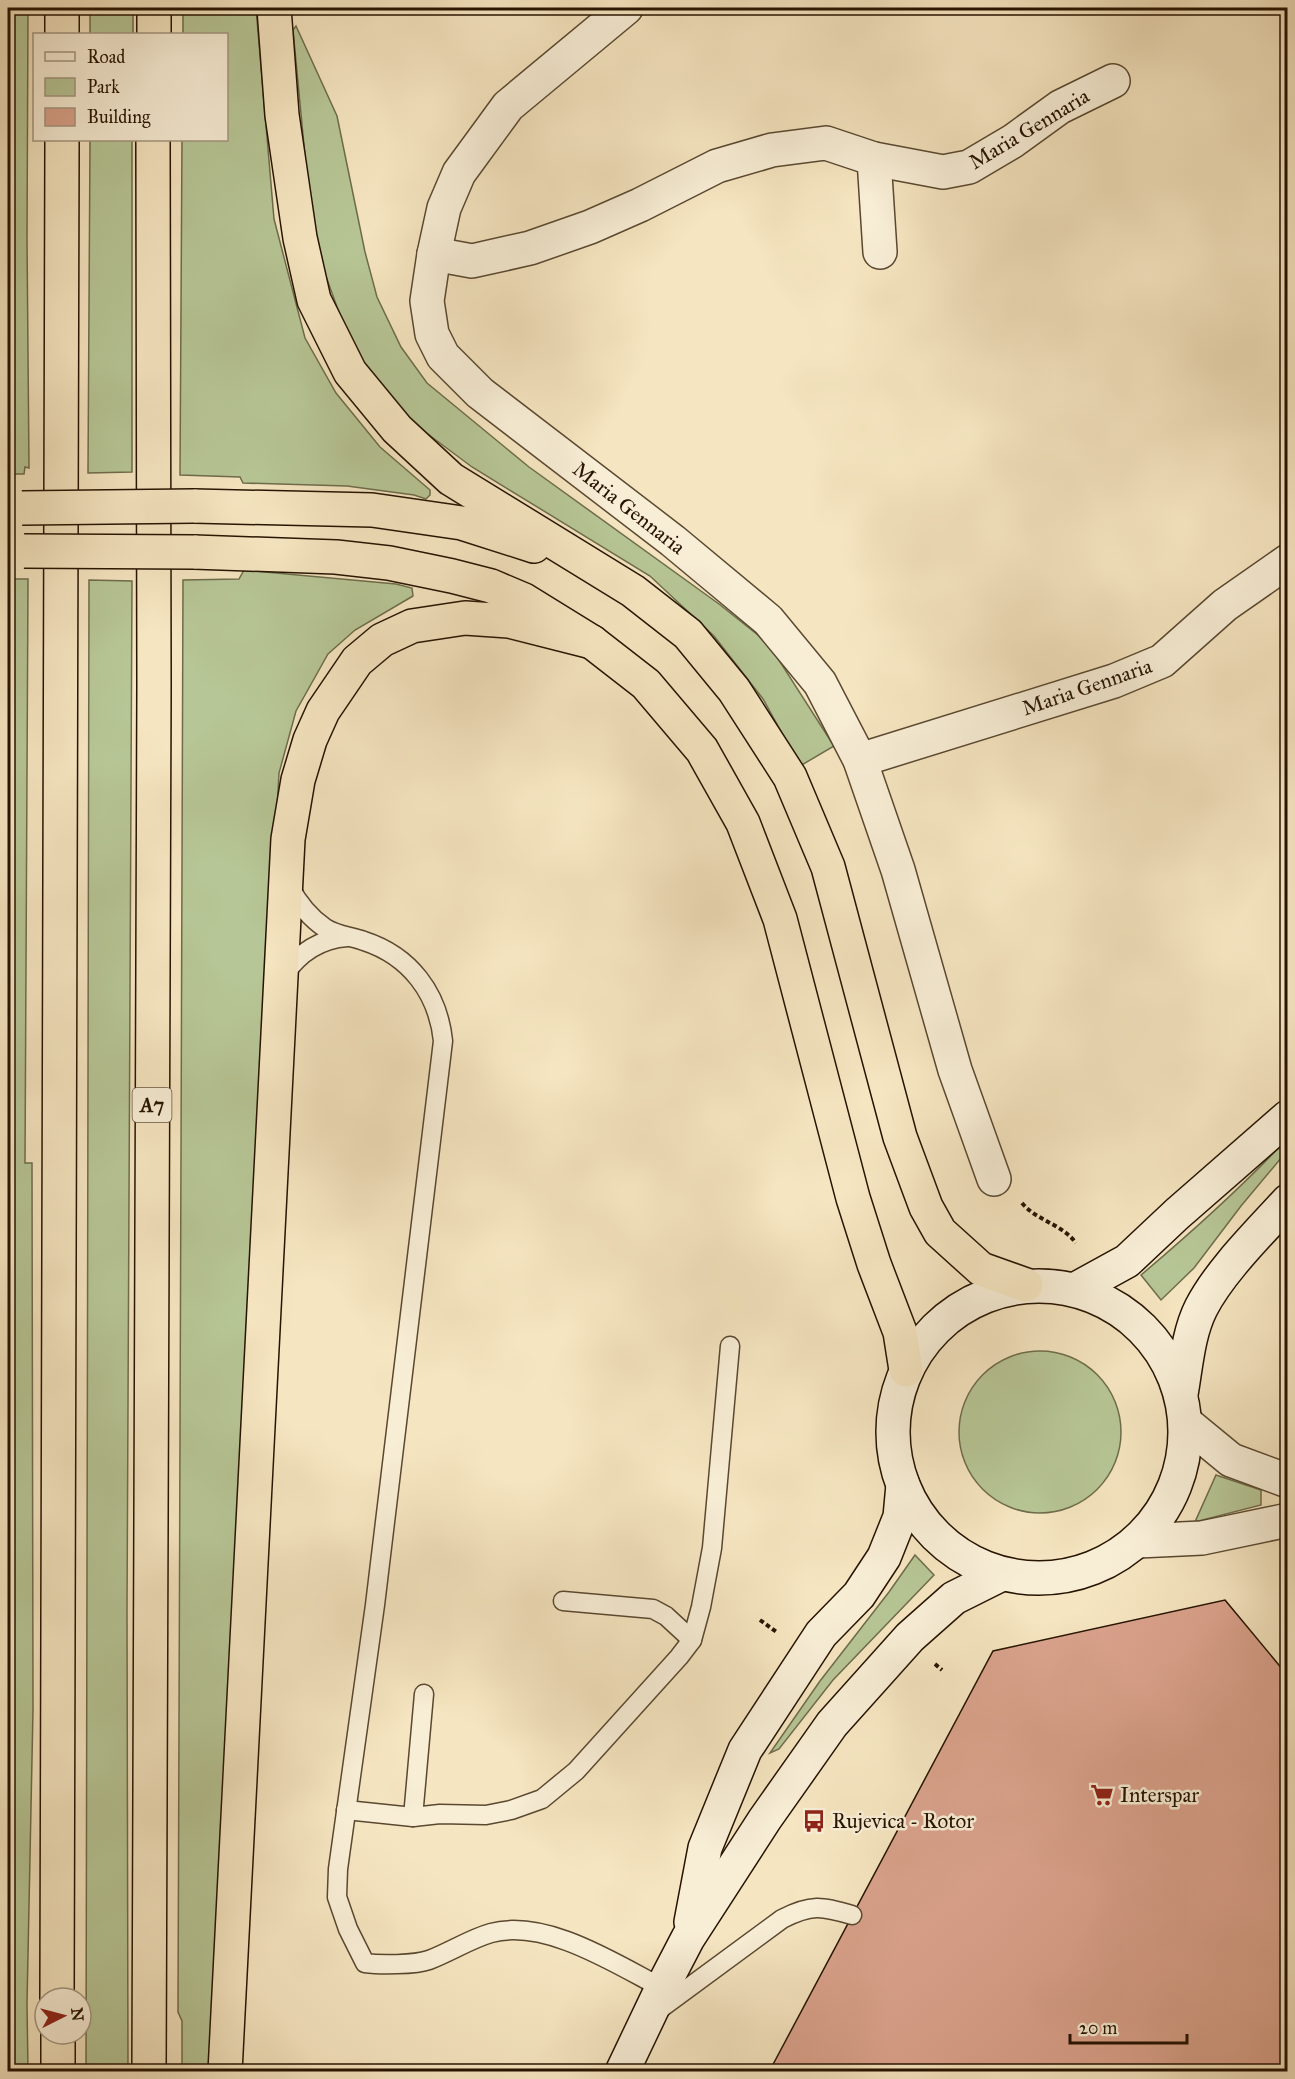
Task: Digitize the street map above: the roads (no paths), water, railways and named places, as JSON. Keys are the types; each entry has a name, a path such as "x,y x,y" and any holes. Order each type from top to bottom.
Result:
{"highway":[{"path":"62,8 62,33"},
{"path":"154,8 154,33"},
{"path":"274,8 282,115 300,238 314,300 350,372 397,429 451,479 579,560 633,591 688,634 734,690 790,777 828,867 900,1137 926,1207 940,1232 981,1269 1026,1285"},
{"path":"57,1986 62,141"},
{"name":"A7","path":"149,2072 154,698 153,141"},
{"path":"15,509 194,506 383,512 462,523 579,560"},
{"path":"16,551 194,552 336,557 389,563 452,576 491,586 524,600 592,642 646,684 702,750 743,823 780,919 854,1198 874,1264 900,1332 906,1370"},
{"path":"225,2072 286,880 292,808 310,740 323,711 357,662 382,640 412,626 465,618 509,621 592,642"},
{"path":"57,2046 58,2072"}],"street":[{"name":"Maria Gennaria","path":"626,8 508,106 459,173 444,208 434,254 427,301 432,334 443,356 480,393 673,541 768,620 820,683 860,760 898,870 955,1070 994,1179"},
{"name":"Maria Gennaria","path":"434,254 472,261 530,248 610,218 717,166 772,150 826,143 874,159 943,172 969,167 1013,141 1060,107 1113,81"},
{"path":"874,159 880,252"},
{"name":"Maria Gennaria","path":"860,760 1114,681 1162,661 1224,605 1287,561"},
{"path":"1076,1289 1127,1261 1287,1117"},
{"path":"1287,1201 1227,1270 1200,1309 1190,1343 1184,1408 1182,1467 1166,1507 1138,1541 1108,1562 1074,1575 1038,1579 1002,1574 970,1561 941,1541 919,1515 903,1485 893,1447 895,1408 906,1370 926,1338 954,1311 988,1293 1026,1285 1076,1289 1104,1300 1131,1317 1153,1338 1170,1364 1184,1408 1231,1460 1287,1481"},
{"path":"688,1938 705,1848 745,1750 821,1634 859,1595 884,1557 900,1517 903,1485"},
{"path":"1138,1541 1202,1538 1287,1520"},
{"path":"622,2072 688,1938 765,1819 831,1724 909,1637 954,1598 1002,1574"}],"lane":[{"path":"286,880 297,901 326,928 379,947 405,964 418,977 429,992 437,1012 443,1041 377,1593 336,1897 348,1929 365,1963 426,1961 492,1932 519,1930 539,1932 574,1944 662,1988"},
{"path":"281,979 294,961 313,947 334,938 347,937"},
{"path":"346,1810 413,1817 440,1814 486,1815 511,1810 542,1799 576,1771 692,1640 712,1548 730,1346"},
{"path":"563,1601 653,1609 666,1616 692,1640"},
{"path":"413,1817 424,1694"},
{"path":"648,2018 782,1919 797,1911 825,1907 852,1915"}],"place":[{"name":"Interspar","path":"1102,1795"},
{"name":"Rujevica - Rotor","path":"814,1821"}]}
